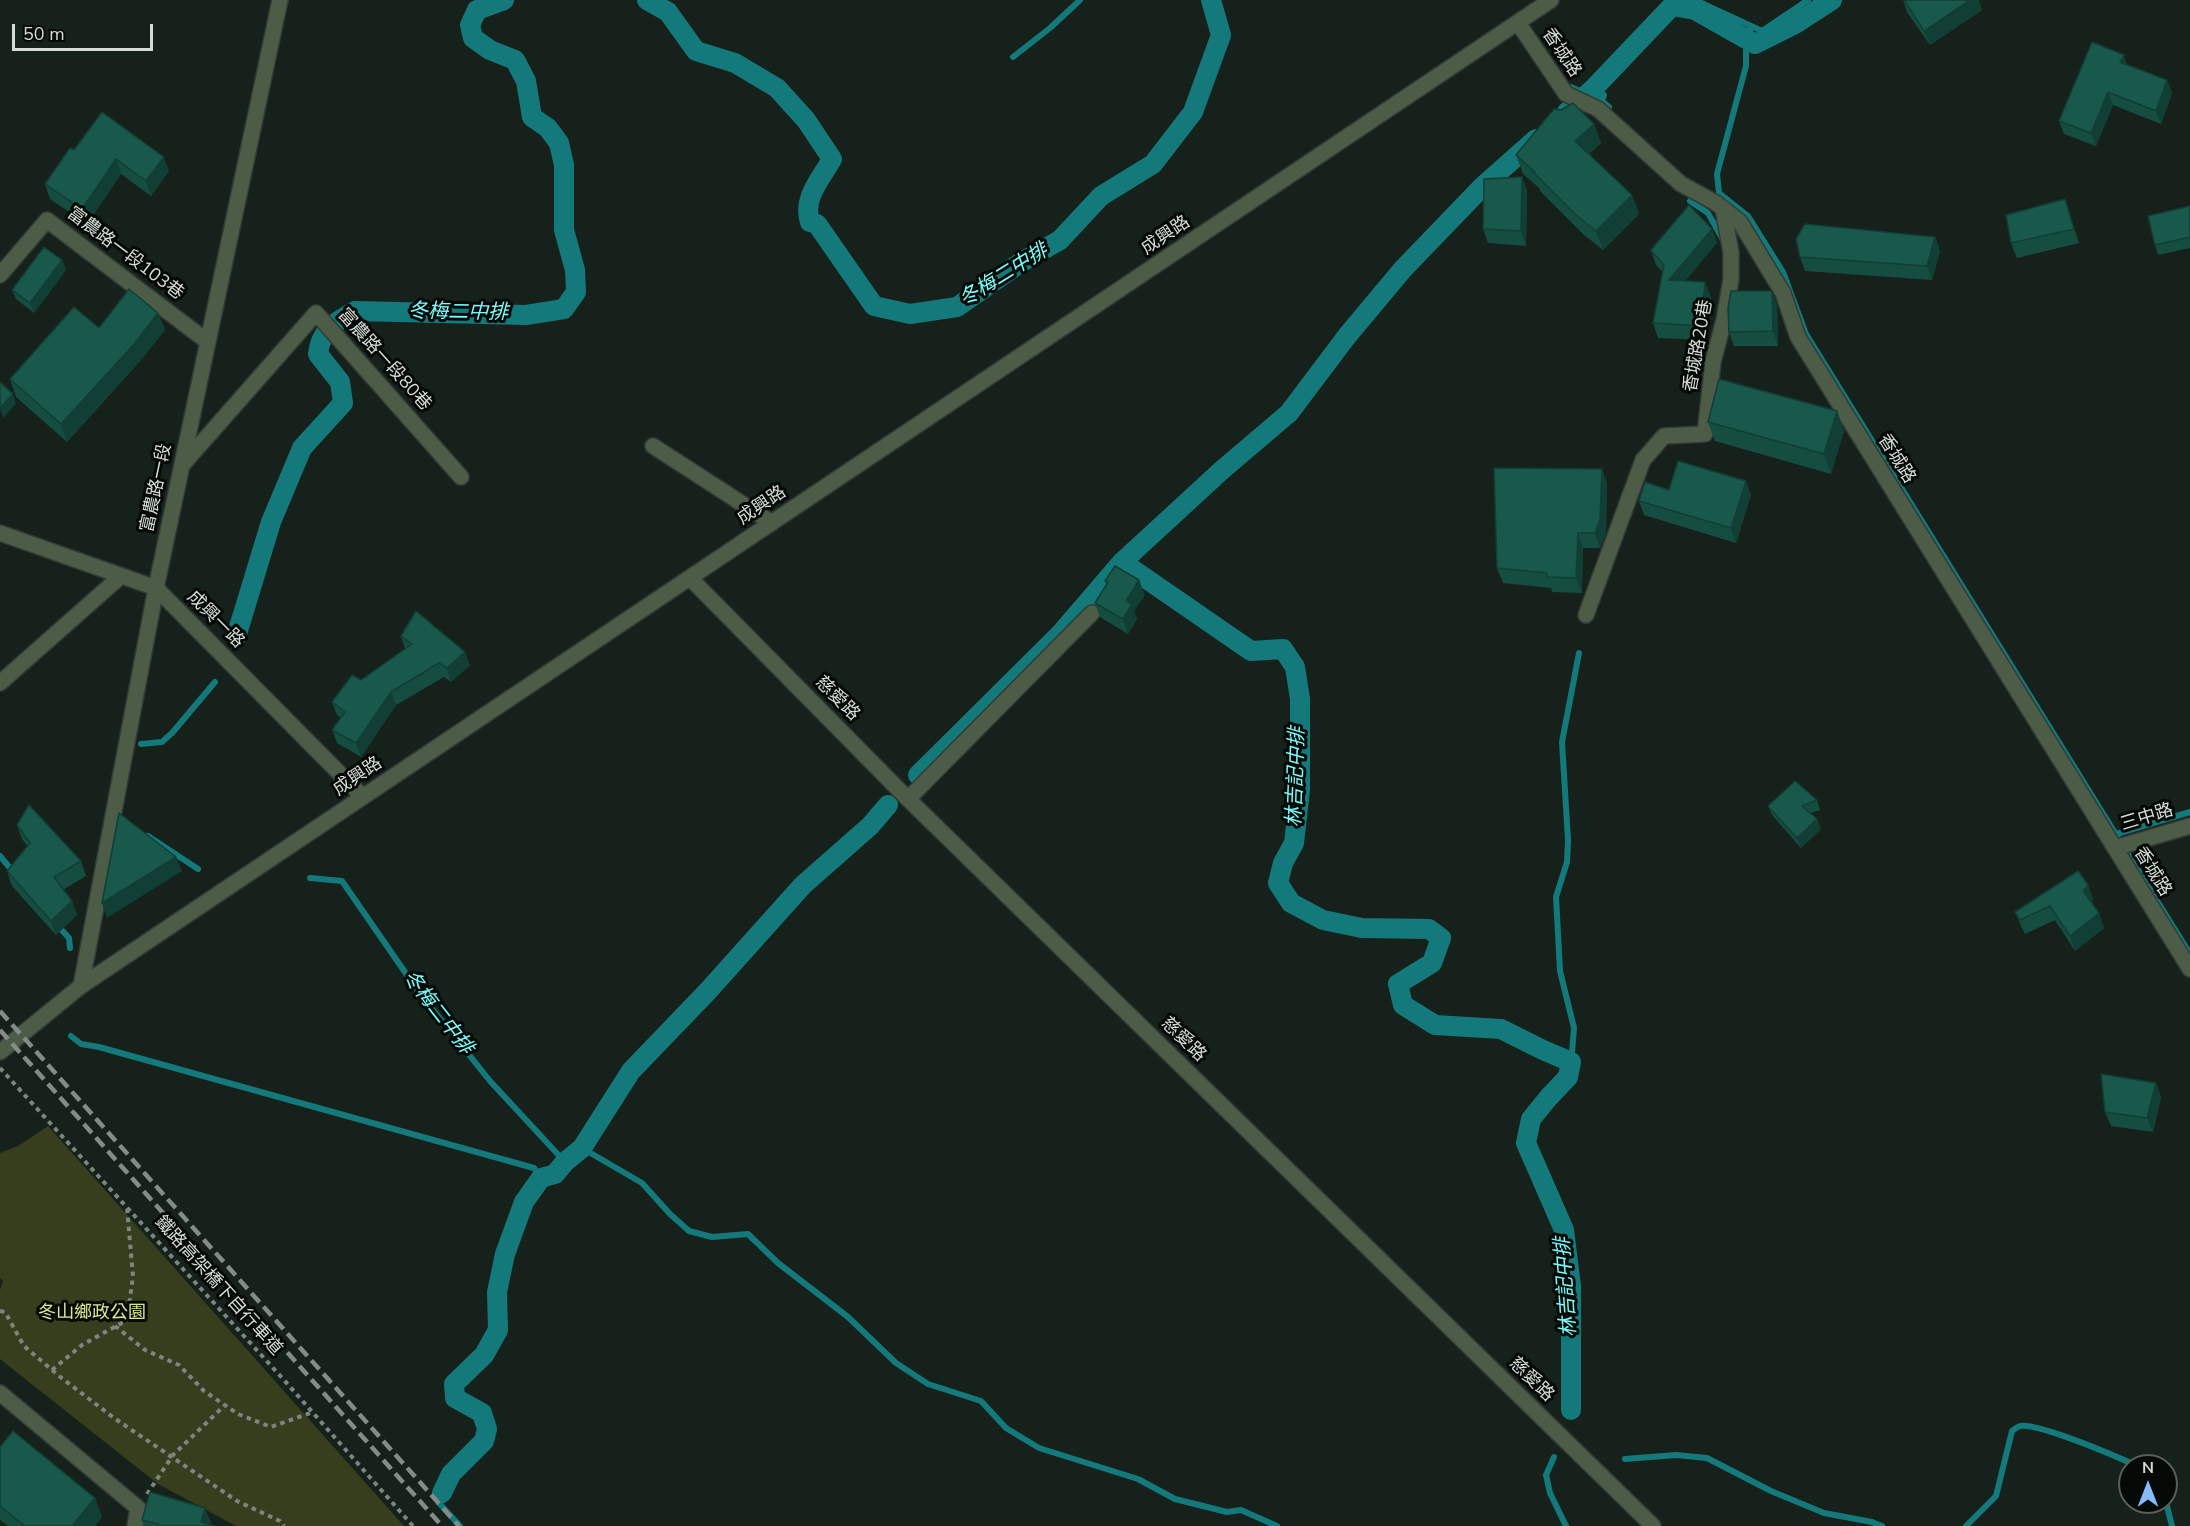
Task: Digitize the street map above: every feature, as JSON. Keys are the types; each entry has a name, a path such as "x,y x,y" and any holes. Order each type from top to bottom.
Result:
{"street":[{"name":"成興路","path":"0,1052 81,986 1551,0"},
{"name":"富農路一段","path":"81,986 156,588 279,1"},
{"name":"香城路","path":"1518,23 1566,94 1598,109 1682,183 1740,222 1752,237 1784,293 1798,338 2190,969"},
{"name":"香城路20巷","path":"1586,615 1643,460 1664,436 1705,434 1713,362 1724,320 1731,279 1731,252 1723,209"},
{"name":"富農路一段103巷","path":"0,275 47,220 208,342"},
{"name":"富農路一段80巷","path":"182,465 316,313 461,477"},
{"path":"653,446 772,523"},
{"name":"成興一路","path":"0,533 156,588 363,797"},
{"path":"0,683 121,576"},
{"name":"慈愛路","path":"690,578 908,799 1653,1526"},
{"path":"908,799 1092,613"},
{"name":"三中路","path":"2115,848 2190,826"},
{"path":"0,1393 138,1508 135,1526"}],"path":[{"name":"鐵路高架橋下自行車道","path":"0,1068 313,1412 413,1526"},
{"path":"52,1370 82,1345 127,1320 133,1276 127,1207"},
{"path":"0,1311 5,1312 24,1346 114,1418 237,1501 280,1521 284,1526"},
{"path":"115,1326 145,1350 179,1365 204,1391 238,1414 271,1427 313,1412"},
{"path":"138,1508 172,1455 225,1405"}],"green space":[{"name":"冬山鄉政公園","path":"48,1126 404,1526 236,1526 158,1484 0,1359 0,1290 3,1281 0,1278 0,1153 18,1146"}],"building":[{"path":"1904,0 1970,0 1924,31"},
{"path":"2092,42 2124,55 2120,62 2167,80 2156,111 2108,92 2091,133 2059,121"},
{"path":"1573,103 1594,124 1575,141 1632,195 1596,231 1576,215 1516,155 1554,109 1561,110"},
{"path":"102,112 164,157 146,181 116,159 82,209 45,184 70,148 74,150"},
{"path":"1522,177 1521,231 1483,229 1484,179"},
{"path":"2065,199 2074,229 2011,243 2006,215"},
{"path":"1689,205 1712,229 1669,280 1705,282 1701,326 1653,323 1664,265 1651,250"},
{"path":"2190,206 2190,237 2155,245 2148,216"},
{"path":"1805,224 1935,237 1927,266 1800,257 1796,239"},
{"path":"44,247 62,260 30,303 12,290"},
{"path":"129,289 158,313 135,343 61,424 10,379 74,307 99,328"},
{"path":"1731,291 1772,291 1773,331 1729,332 1728,308"},
{"path":"1719,379 1837,411 1824,454 1708,422"},
{"path":"0,382 13,394 0,408"},
{"path":"1678,461 1746,481 1731,528 1639,501 1645,482 1669,490"},
{"path":"1494,468 1602,469 1600,519 1595,533 1578,533 1576,578 1547,577 1547,573 1497,568"},
{"path":"1115,566 1139,580 1126,601 1132,604 1123,619 1095,603"},
{"path":"416,611 465,652 447,668 439,663 391,692 356,743 332,730 345,712 332,702 352,675 361,680 412,644 401,636"},
{"path":"1795,781 1817,800 1802,806 1817,819 1797,838 1768,806"},
{"path":"29,805 81,861 54,877 72,901 51,921 7,871 30,843 17,825"},
{"path":"119,813 176,857 102,903 113,845"},
{"path":"2078,871 2088,885 2083,891 2099,913 2070,936 2050,906 2020,920 2015,912"},
{"path":"2101,1074 2156,1083 2147,1118 2105,1112"},
{"path":"13,1431 95,1498 72,1526 25,1526 0,1506 0,1447"},
{"path":"150,1492 205,1508 201,1522 215,1526 158,1526 158,1524 142,1520"}],"waterway":[{"name":"冬梅二中排","path":"236,637 271,522 302,448 343,403 340,382 318,354 322,339 330,328 355,311 526,315 564,309 576,292 575,270 564,230 564,165 559,143 548,128 532,117 526,81 515,60 490,50 473,38 470,25 477,10 504,0"},
{"name":"冬梅二中排","path":"647,0 668,12 696,51 735,63 777,88 806,120 832,159 811,197 808,213 810,222 817,224 874,306 910,314 957,307 1020,263 1060,240 1101,196 1153,164 1193,112 1221,35 1211,0"},
{"path":"1013,57 1050,28 1080,0"},
{"path":"1695,0 1762,31 1808,0"},
{"path":"1567,112 1594,88 1672,6 1695,10 1755,44 1795,24 1832,0"},
{"path":"1751,26 1746,50 1746,66 1717,174 1719,193 1748,216 1783,272 1806,334 2190,954"},
{"path":"1571,87 1602,101 1609,107"},
{"path":"1594,88 1604,95 1602,101"},
{"path":"918,775 1061,633 1122,562 1222,470 1289,413 1347,336 1403,269 1483,186 1536,139"},
{"path":"1690,201 1708,213 1723,240"},
{"name":"林吉記中排","path":"1122,562 1251,651 1283,649 1295,667 1300,699 1300,790 1294,843 1283,863 1278,883 1291,903 1323,920 1362,928 1429,929 1441,938 1432,963 1398,984 1403,1005 1435,1025 1501,1029 1571,1062 1568,1077 1531,1119 1526,1143 1564,1230 1571,1286 1571,1410"},
{"path":"1572,1053 1574,1028 1560,971 1556,897 1567,862 1568,840 1562,742 1579,653"},
{"name":"冬梅二中排","path":"141,744 162,742 215,682"},
{"path":"442,1493 451,1474 484,1441 487,1429 482,1413 455,1398 454,1384 484,1355 498,1330 497,1292 505,1254 524,1202 541,1178 555,1174 582,1148 631,1071 707,992 803,885 870,826 888,805"},
{"path":"2116,834 2190,812"},
{"name":"冬梅二中排","path":"148,836 198,869"},
{"path":"0,856 15,874"},
{"name":"冬梅二中排","path":"310,878 342,881 418,991 490,1081 565,1162"},
{"path":"58,926 69,938 70,948"},
{"path":"71,1036 81,1044 99,1047 534,1168 541,1178"},
{"path":"582,1148 642,1183 689,1231 712,1237 748,1234 778,1263 848,1317 896,1363 928,1384 981,1401 1006,1428 1039,1448 1138,1479 1175,1499 1227,1512 1241,1510 1277,1526"},
{"path":"1966,1526 1996,1496 2012,1431 2020,1426 2043,1429 2118,1458"},
{"path":"1625,1459 1676,1455 1707,1458 1771,1491 1824,1513 1882,1526"},
{"name":"林吉記中排","path":"1554,1457 1546,1475 1550,1493 1566,1526"},
{"path":"439,1503 460,1526"},
{"path":"2169,1514 2172,1526"}],"railway":[{"path":"0,1011 459,1526"},
{"path":"0,1030 442,1526"}]}
